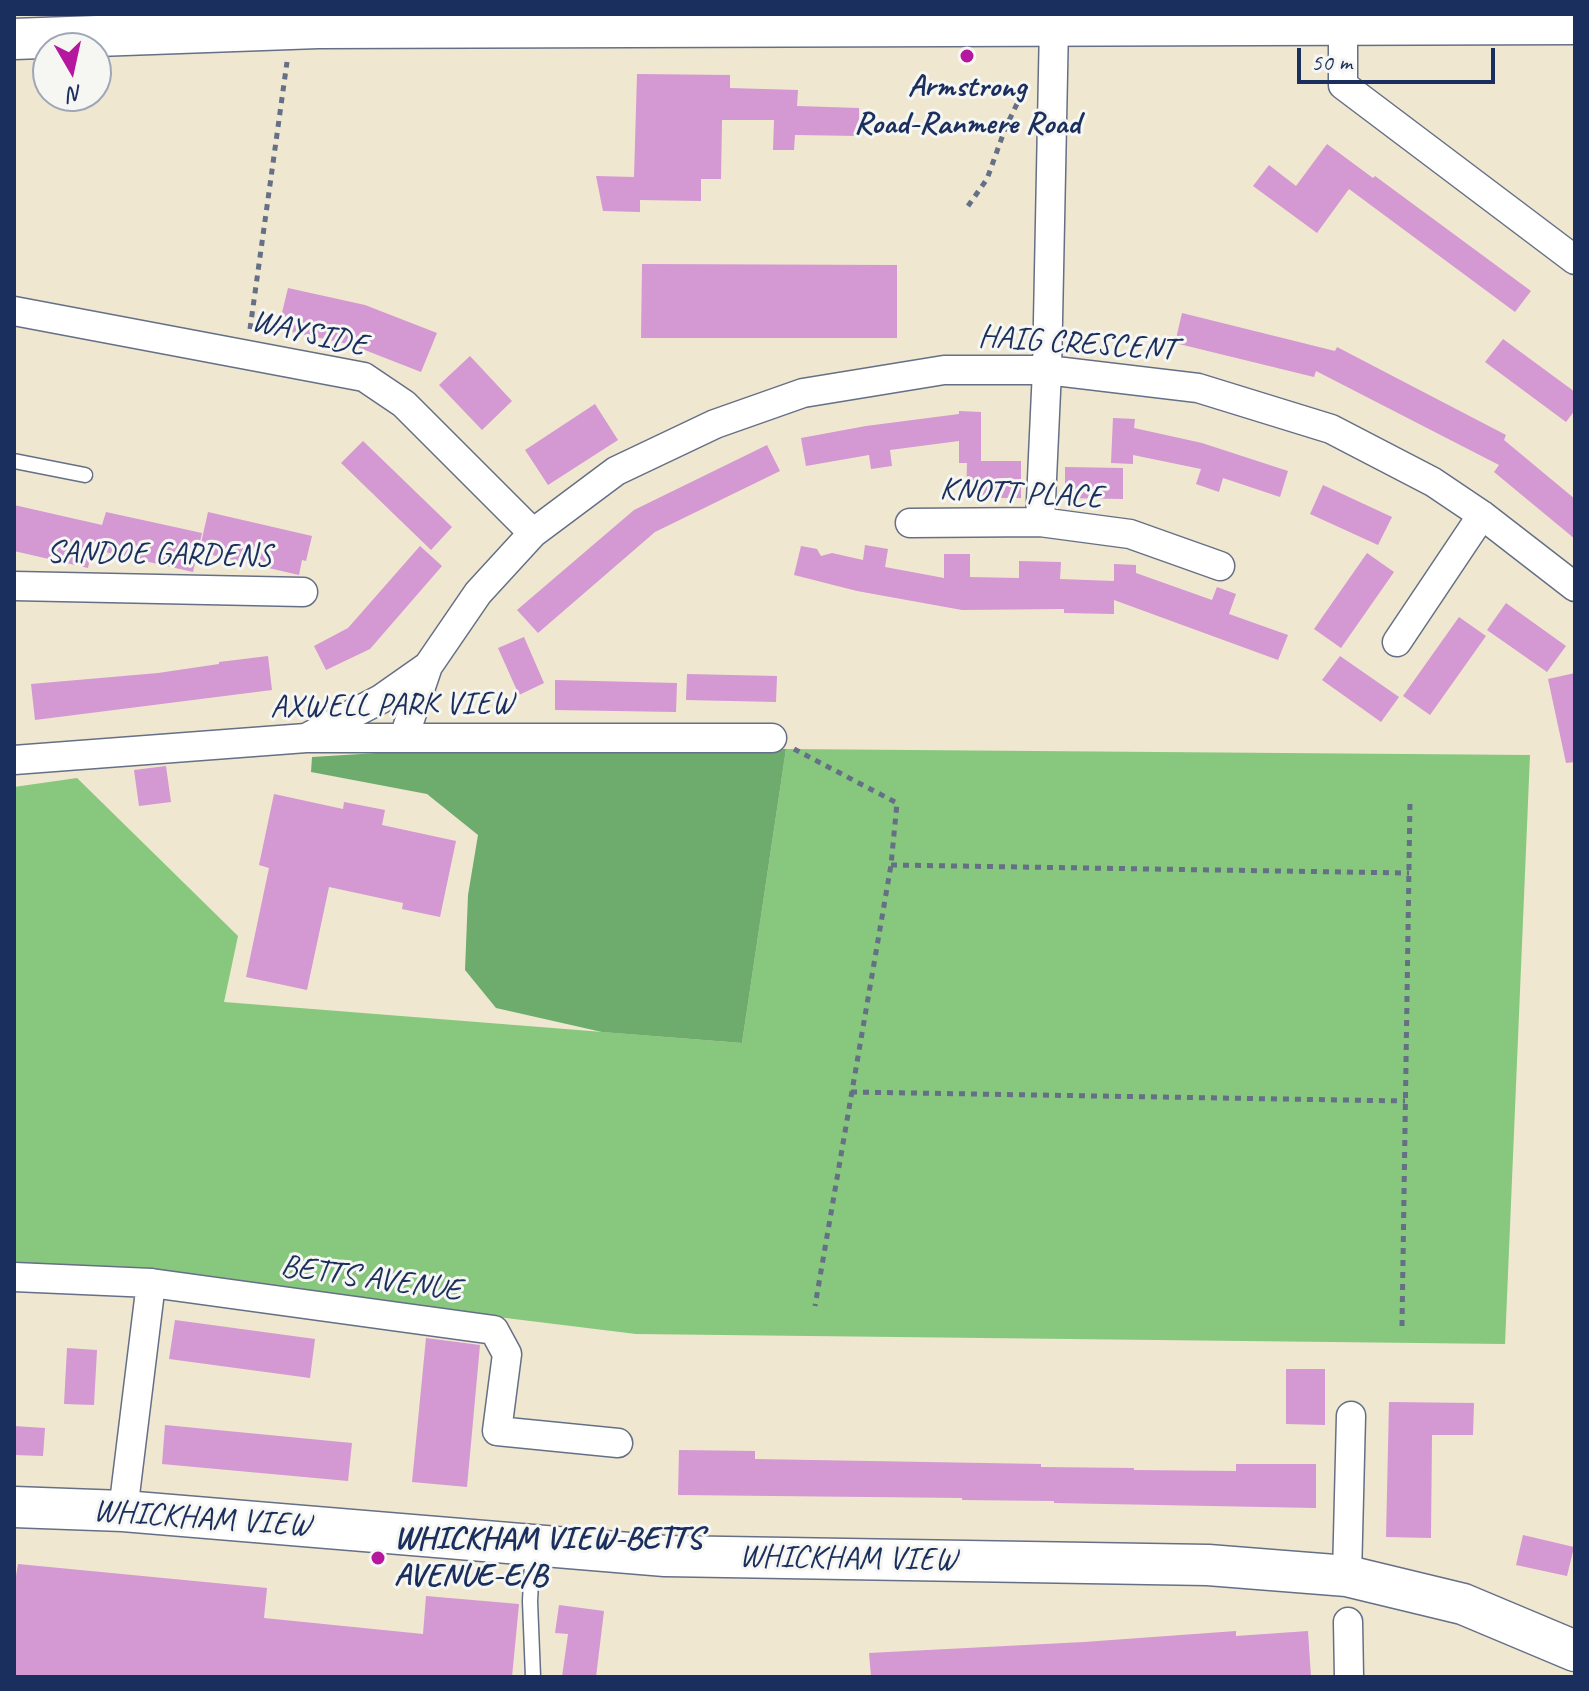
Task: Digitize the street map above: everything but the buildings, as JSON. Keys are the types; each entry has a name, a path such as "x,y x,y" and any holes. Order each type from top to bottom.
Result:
{"main road":[{"path":"14,39 291,29 1575,24"},
{"name":"WHICKHAM VIEW","path":"14,1507 123,1511 665,1556 1208,1565 1347,1576 1463,1604 1575,1651"}],"street":[{"path":"1040,522 1047,370 1054,24"},
{"path":"1343,24 1343,85 1575,260"},
{"name":"WAYSIDE","path":"14,311 364,377 404,404 533,533"},
{"name":"HAIG CRESCENT","path":"306,738 381,699 428,666 478,593 533,533 616,471 715,424 803,393 944,370 1047,370 1198,388 1331,429 1433,482 1482,515 1575,587"},
{"path":"1397,642 1482,515"},
{"name":"KNOTT PLACE","path":"910,523 1040,522 1130,534 1220,566"},
{"name":"SANDOE GARDENS","path":"14,586 303,592"},
{"path":"404,737 428,666"},
{"name":"AXWELL PARK VIEW","path":"14,760 306,738 772,738"},
{"name":"BETTS AVENUE","path":"14,1277 151,1283 494,1330 507,1354 497,1431 618,1443"},
{"path":"123,1511 151,1283"},
{"path":"1347,1576 1351,1416"},
{"path":"1348,1622 1349,1677"}],"lane":[{"path":"14,461 85,475"},
{"path":"533,1546 530,1601 533,1677"}],"path":[{"path":"246,354 291,29"},
{"path":"968,206 987,179 1005,129 1030,76"},
{"path":"772,738 897,803 891,865 815,1306"},
{"path":"1402,1326 1410,800"},
{"path":"891,865 1409,873"},
{"path":"851,1092 1405,1101"}],"green space":[{"path":"786,749 1530,755 1505,1344 636,1334 156,1275 14,1267 14,787 77,778 238,936 224,1002 742,1043"},
{"path":"786,749 742,1043 602,1032 496,1008 465,970 468,895 478,835 427,794 311,772 312,757 410,751"}],"place":[{"name":"Armstrong Road-Ranmere Road","path":"967,56"},
{"name":"WHICKHAM VIEW-BETTS AVENUE-E/B","path":"378,1558"}]}
